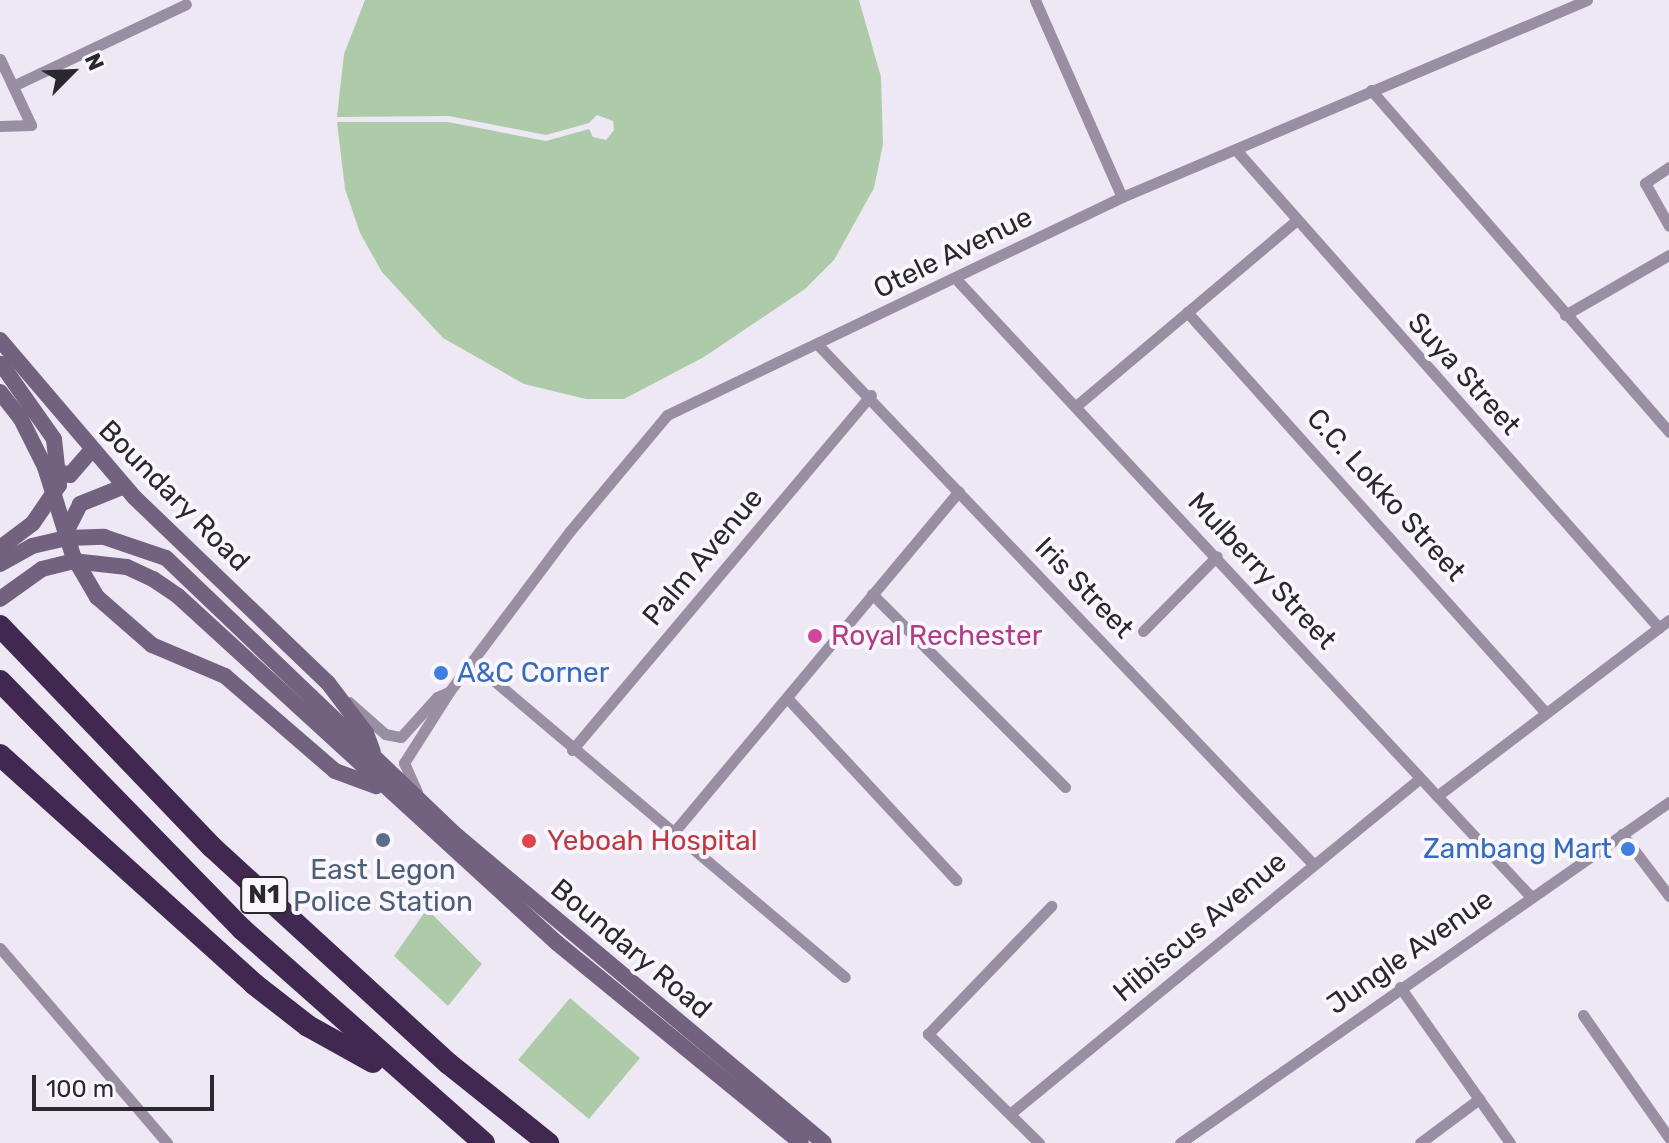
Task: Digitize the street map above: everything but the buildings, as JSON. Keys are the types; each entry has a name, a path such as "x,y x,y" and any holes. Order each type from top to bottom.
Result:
{"highway":[{"name":"N1","path":"0,626 212,847 449,1064 548,1143"},
{"name":"N1","path":"0,681 242,929 484,1143"},
{"path":"0,738 28,759 204,941"},
{"path":"0,755 204,941 308,1026 413,1083"}],"main road":[{"name":"Boundary Road","path":"0,340 91,451 328,683 366,733 374,758"},
{"path":"0,364 54,439 59,485 33,523 0,548"},
{"name":"Boundary Road","path":"0,392 21,419 45,467 66,532 86,580 118,619 168,653 225,676 335,771 383,789"},
{"path":"45,467 70,475 91,451"},
{"path":"66,532 80,504 125,486"},
{"name":"Boundary Road","path":"0,564 32,546 67,538 104,537 166,558 426,808 824,1143"},
{"name":"Boundary Road","path":"0,599 42,569 73,561 127,567 153,579 178,596 383,789 557,943 801,1143"}],"street":[{"path":"1035,0 1122,197"},
{"name":"Otele Avenue","path":"426,808 404,763 449,692 661,420 706,393 819,346 1122,197 1587,0"},
{"path":"15,85 186,4"},
{"path":"0,59 15,85 31,125 0,126"},
{"path":"1371,90 1669,432"},
{"name":"Suya Street","path":"1236,150 1659,628"},
{"path":"1669,167 1645,183 1669,226"},
{"path":"1076,406 1296,221"},
{"path":"1565,315 1669,255"},
{"name":"Mulberry Street","path":"956,279 1531,897"},
{"name":"C.C. Lokko Street","path":"1187,312 1546,713"},
{"name":"Iris Street","path":"819,346 871,395 1313,864"},
{"name":"Palm Avenue","path":"572,750 871,395"},
{"path":"674,832 789,700 872,594 959,491"},
{"path":"1143,631 1217,556"},
{"path":"872,594 1065,787"},
{"path":"1437,796 1669,620"},
{"path":"472,662 572,750 845,977"},
{"name":"Otele Avenue","path":"328,683 391,737 413,728 437,697 449,692"},
{"path":"789,700 956,880"},
{"name":"Hibiscus Avenue","path":"1011,1113 1419,779"},
{"name":"Jungle Avenue","path":"1180,1143 1669,802"},
{"path":"1622,834 1669,896"},
{"path":"1039,1143 928,1034 1051,906"},
{"path":"0,948 167,1143"},
{"path":"1400,987 1510,1143"},
{"path":"1583,1015 1669,1138"},
{"path":"1420,1143 1479,1099"}],"green space":[{"path":"365,0 859,0 881,77 883,144 874,188 834,260 805,289 704,357 624,399 586,399 524,384 443,338 382,272 360,233 345,189 337,122 448,122 546,141 589,129 593,137 606,140 614,130 613,121 597,115 589,123 546,135 449,116 337,117 344,54"},
{"path":"427,909 482,964 448,1006 394,956"},
{"path":"570,998 640,1058 589,1119 518,1060"}],"place":[{"name":"Royal Rechester","path":"815,636"},
{"name":"A&C Corner","path":"441,673"},
{"name":"East Legon Police Station","path":"383,840"},
{"name":"Yeboah Hospital","path":"529,841"},
{"name":"Zambang Mart","path":"1628,849"}]}
